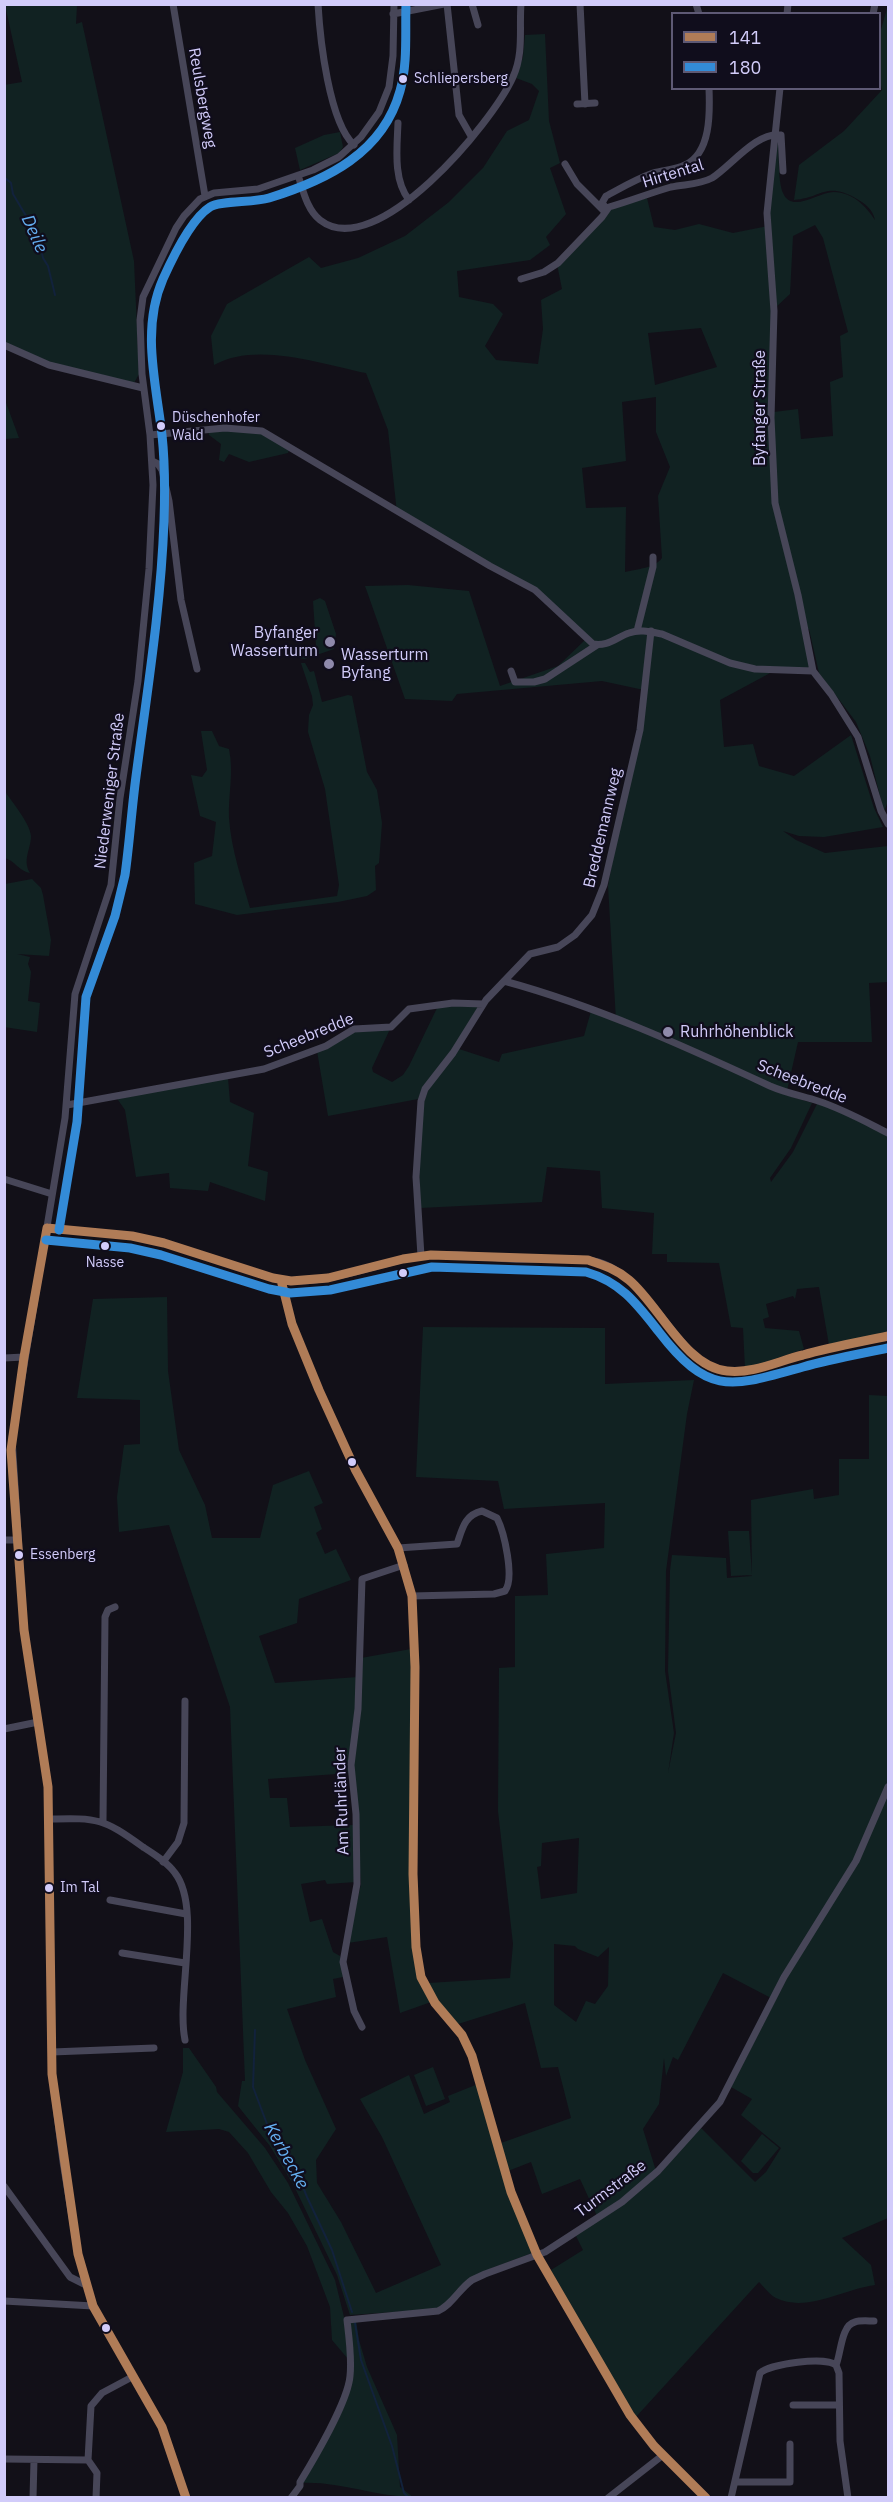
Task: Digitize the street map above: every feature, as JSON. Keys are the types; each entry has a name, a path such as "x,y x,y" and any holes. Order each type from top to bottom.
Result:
{"street":[{"name":"Reulsbergweg","path":"172,4 205,196"},
{"path":"318,4 326,73 344,132 354,145"},
{"path":"205,196 251,191 298,175 334,160 354,145 379,112 389,87 393,56 394,4"},
{"path":"393,14 445,4 459,116 471,136"},
{"path":"472,4 478,25"},
{"path":"298,175 315,215 335,228 346,229 372,222 409,200 438,174 471,136 495,107 514,74 521,44 520,4"},
{"path":"580,4 585,104"},
{"path":"606,211 602,203 606,196 649,175 684,165 698,154 709,123 709,90"},
{"name":"Byfanger Straße","path":"780,90 767,213 774,311 771,418 773,484 775,503 815,674"},
{"path":"577,104 595,103"},
{"path":"398,123 400,184 409,200"},
{"name":"Hirtental","path":"521,279 551,268 606,211 666,189 704,181 729,165 761,138 775,134"},
{"name":"Byfanger Straße","path":"775,134 781,135 783,171"},
{"path":"388,135 397,135"},
{"path":"565,164 577,184 606,211"},
{"name":"Niederweniger Straße","path":"186,2498 162,2427 93,2306 78,2254 52,2074 50,1819 45,1765 24,1630 11,1450 24,1357 67,1105 71,1017 75,994 110,889 120,798 138,681 152,501 152,461 143,388 140,320 143,297 180,222 189,210 205,196"},
{"path":"4,345 49,365 143,388"},
{"path":"150,435 225,428 262,431 490,566 535,590 561,612 588,640 597,645"},
{"name":"Niederweniger Straße","path":"152,461 162,470 169,501 181,600 197,669"},
{"path":"637,631 653,567 653,557"},
{"path":"511,671 515,681 545,679 597,645 637,631 651,631 730,663 755,669 815,674 831,694 858,737 880,812 888,824"},
{"name":"Breddemannweg","path":"421,1256 416,1177 421,1101 427,1086 453,1053 483,1004 530,954 568,941 583,926 600,899 640,730 651,631"},
{"name":"Scheebredde","path":"504,981 544,992 615,1018 678,1046 718,1060 782,1091 831,1106 888,1134"},
{"name":"Scheebredde","path":"67,1105 264,1069 326,1046 354,1029 390,1027 409,1009 453,1003 483,1004"},
{"path":"4,1179 52,1194"},
{"path":"46,1228 154,1240 281,1280 318,1279 421,1256 585,1259 604,1263 632,1283 698,1357 707,1365 723,1371 755,1368 808,1353 888,1336"},
{"path":"281,1280 292,1324 319,1390 355,1469 398,1548 412,1596 416,1667 412,1874 419,1968 430,1995 458,2029 472,2056 511,2192 537,2255 618,2396 645,2436 707,2498"},
{"path":"4,1358 24,1357"},
{"path":"398,1548 456,1545 461,1528 472,1514 482,1510 496,1518 501,1528 509,1580 505,1591 494,1594 412,1596"},
{"path":"4,1540 18,1540"},
{"name":"Am Ruhrländer","path":"362,2027 354,2011 343,1962 357,1884 356,1823 351,1766 358,1709 362,1579 404,1565"},
{"path":"103,1821 105,1617 108,1611 115,1608"},
{"path":"164,1862 178,1842 184,1823 184,1701"},
{"path":"4,1729 38,1722"},
{"name":"Turmstraße","path":"291,2498 300,2486 349,2385 351,2373 347,2320 438,2311 447,2306 472,2280 537,2255 573,2235 641,2187 720,2102 784,1977 856,1861 888,1787"},
{"path":"50,1819 80,1818 103,1821 116,1827 164,1862 175,1873 183,1887 186,1914 185,2040"},
{"path":"110,1900 186,1914"},
{"path":"122,1953 185,1963"},
{"path":"52,2052 154,2048"},
{"path":"4,2186 70,2277 86,2285"},
{"path":"4,2301 93,2306"},
{"path":"836,2365 850,2324 874,2321"},
{"path":"731,2498 762,2371 820,2360 831,2361 836,2365 839,2373 840,2446 848,2498"},
{"path":"96,2498 96,2471 88,2460 92,2403 102,2393 132,2377"},
{"path":"793,2405 839,2405"},
{"path":"736,2482 790,2482 790,2444"},
{"path":"608,2498 663,2455"},
{"path":"4,2459 88,2460"},
{"path":"33,2498 34,2460"}],"shaded area":[{"path":"5,5 77,5 76,24 82,22 134,261 139,374 134,383 68,370 5,345 4,85 22,82"},
{"path":"888,5 888,801 884,812 870,756 856,722 819,673 809,629 805,630 810,668 772,672 720,700 724,747 753,744 759,766 794,776 851,735 874,808 883,827 824,837 799,836 783,831 796,840 825,853 888,846 888,982 869,983 872,1042 798,1042 786,1095 812,1103 791,1148 770,1178 771,1182 793,1152 818,1102 888,1135 888,1332 829,1345 819,1287 797,1289 795,1299 793,1296 766,1304 769,1317 763,1319 765,1328 799,1331 804,1349 745,1369 743,1328 731,1327 719,1263 667,1262 667,1254 652,1254 654,1213 602,1208 600,1171 547,1167 542,1202 420,1208 420,1148 424,1101 435,1080 459,1049 499,1062 502,1054 584,1036 591,1011 616,1020 608,886 644,690 602,681 457,694 452,701 405,699 365,586 408,585 469,591 500,686 558,666 585,640 548,601 397,513 388,430 366,373 309,360 269,355 231,358 214,365 211,336 227,304 309,257 321,268 358,258 405,236 449,202 483,168 507,131 529,120 539,91 532,84 516,78 523,57 525,35 545,34 549,121 560,163 550,168 566,214 546,237 550,245 530,260 457,271 459,297 493,304 503,314 485,346 496,360 538,364 543,329 541,300 562,289 557,264 607,209 647,198 654,227 675,230 699,224 733,233 768,226 773,168 778,141 780,182 787,199 799,202 834,192 847,194 831,191 794,200 799,165 844,131 882,90 881,30","holes":["853,197 871,210 875,220","815,225 823,238 848,332 840,336 843,377 830,382 833,436 801,439 798,409 774,412 775,308 790,294 793,236","701,328 717,367 655,385 648,333","656,397 656,432 670,467 658,496 662,558 650,566 625,572 626,507 586,508 582,468 626,461 622,402"]},
{"path":"340,132 343,147 339,153 300,170 295,148 324,135"},
{"path":"5,400 19,438 5,439"},
{"path":"208,430 257,430 289,450 288,453 249,462 229,454 224,462 219,460 221,444 209,435"},
{"path":"320,598 325,601 336,634 334,649 305,659 299,658 316,646 313,601"},
{"path":"301,663 305,663 310,672 314,671 322,702 352,696 367,772 377,790 382,823 379,863 375,866 376,890 367,896 338,902 237,915 195,904 194,863 212,856 216,822 200,816 191,775 202,777 207,770 201,731 212,731 219,746 229,749 230,830 250,908 337,896 339,885 325,789 308,732 309,715 313,705 312,696"},
{"path":"4,790 30,831 31,841 27,864 30,873 5,858"},
{"path":"32,879 41,888 43,895 51,940 49,956 17,954 30,957 28,1001 40,1003 37,1032 4,1027 4,953 7,952 4,951 5,884"},
{"path":"479,1005 456,1045 423,1087 418,1099 328,1116 317,1051 357,1030 390,1029 372,1068 373,1072 392,1082 403,1075 409,1066 438,1006"},
{"path":"228,1078 230,1102 254,1113 248,1166 268,1172 265,1201 210,1182 208,1191 170,1188 169,1173 136,1177 125,1110 116,1097"},
{"path":"167,1297 168,1371 179,1450 205,1505 212,1538 260,1538 273,1485 309,1471 323,1503 314,1507 322,1529 316,1533 325,1554 336,1549 351,1580 299,1599 297,1623 259,1636 275,1683 358,1677 350,1773 268,1779 270,1798 287,1798 290,1827 353,1825 356,1882 327,1884 325,1880 301,1884 310,1922 322,1919 333,1952 340,1956 343,1977 333,1979 336,1997 287,2009 305,2060 336,2129 316,2160 317,2183 341,2222 376,2293 441,2265 382,2137 360,2099 409,2075 424,2114 450,2102 448,2096 478,2084 514,2208 532,2253 492,2268 438,2309 350,2315 337,2275 294,2186 270,2146 238,2106 242,2081 245,2081 230,1707 169,1525 119,1532 117,1497 124,1445 140,1444 140,1400 77,1398 93,1299"},
{"path":"423,1327 605,1328 605,1384 694,1380 687,1414 666,1571 665,1671 674,1733 668,1773 676,1733 668,1671 672,1555 726,1558 727,1578 752,1576 751,1500 813,1489 814,1499 839,1495 839,1459 869,1459 869,1395 888,1396 888,1783 860,1849 771,1998 723,1973 678,2060 673,2057 666,2076 664,2058 659,2104 643,2129 656,2171 597,2216 580,2179 542,2194 531,2162 508,2171 501,2143 571,2118 558,2067 541,2068 525,2003 458,2024 441,2006 428,1983 510,1978 513,1944 498,1811 499,1668 515,1667 515,1596 548,1595 546,1554 604,1548 605,1503 504,1509 498,1481 416,1477","holes":["579,1838 577,1893 541,1899 537,1867 541,1866 542,1843","554,1944 575,1946 598,1957 609,1947 608,1986 595,2004 586,2001 576,2022 554,2005"]},
{"path":"728,1531 749,1531 752,1575 731,1576"},
{"path":"411,1649 413,1700 410,1768 410,1881 416,1969 419,1981 431,2002 400,2013 387,1937 348,1943 361,1884 352,1764 361,1658"},
{"path":"888,1792 888,2218 842,2238 871,2265 875,2285 826,2299 800,2303 776,2298 759,2282 635,2418 586,2336 551,2270 583,2250 576,2236 659,2175 683,2145 701,2128 755,2182 766,2172 781,2148 741,2115 752,2099 731,2087 788,1976 830,1905"},
{"path":"183,2048 189,2048 216,2087 217,2092 265,2148 288,2183 335,2280 344,2317 348,2359 332,2340 330,2307 307,2246 248,2153 229,2132 219,2129 166,2132 183,2072"},
{"path":"433,2067 445,2099 426,2106 414,2075"},
{"path":"762,2134 779,2148 758,2173 753,2173 741,2161"},
{"path":"356,2320 367,2367 397,2435 400,2487 413,2497 385,2495 329,2484 301,2483 347,2393 348,2321"}],"waterway":[{"name":"Deile","path":"4,177 11,183 13,194 38,236 55,295"},
{"name":"Kerbecke","path":"255,2030 253,2087 270,2132 290,2155 332,2250 352,2312"},
{"name":"Kerbecke","path":"355,2323 361,2360 392,2446 404,2493 409,2498"}],"transit line":[{"name":"180","path":"59,1230 77,1122 86,997 115,916 125,875 157,614 165,488 164,456 151,337 156,298 171,261 183,240 196,220 210,207 222,203 269,198 312,182 350,161 381,131 392,113 403,80 406,4"},
{"name":"141","path":"47,1228 24,1357 11,1450 24,1630 48,1787 52,2074 78,2254 93,2306 162,2427 186,2498"},
{"name":"141","path":"47,1228 132,1236 164,1243 273,1278 291,1281 328,1278 403,1259 431,1255 588,1260 624,1276 640,1291 673,1333 698,1359 712,1367 727,1371 756,1369 814,1352 888,1336"},
{"name":"180","path":"46,1240 130,1248 161,1255 269,1289 290,1293 330,1290 432,1267 586,1272 609,1282 627,1295 692,1368 708,1377 723,1381 739,1382 757,1379 888,1348"},
{"name":"141","path":"281,1280 292,1324 319,1390 355,1469 398,1548 412,1596 415,1667 413,1874 416,1947 421,1977 435,2003 462,2035 472,2056 511,2192 537,2255 630,2415 654,2446 706,2498"}],"place":[{"name":"Schliepersberg","path":"403,79"},
{"name":"Düschenhofer Wald","path":"161,426"},
{"name":"Byfanger Wasserturm","path":"330,642"},
{"name":"Wasserturm Byfang","path":"329,664"},
{"name":"Ruhrhöhenblick","path":"668,1032"},
{"name":"Nasse","path":"105,1246"},
{"name":"Essenberg","path":"19,1555"},
{"name":"Im Tal","path":"49,1888"}]}
